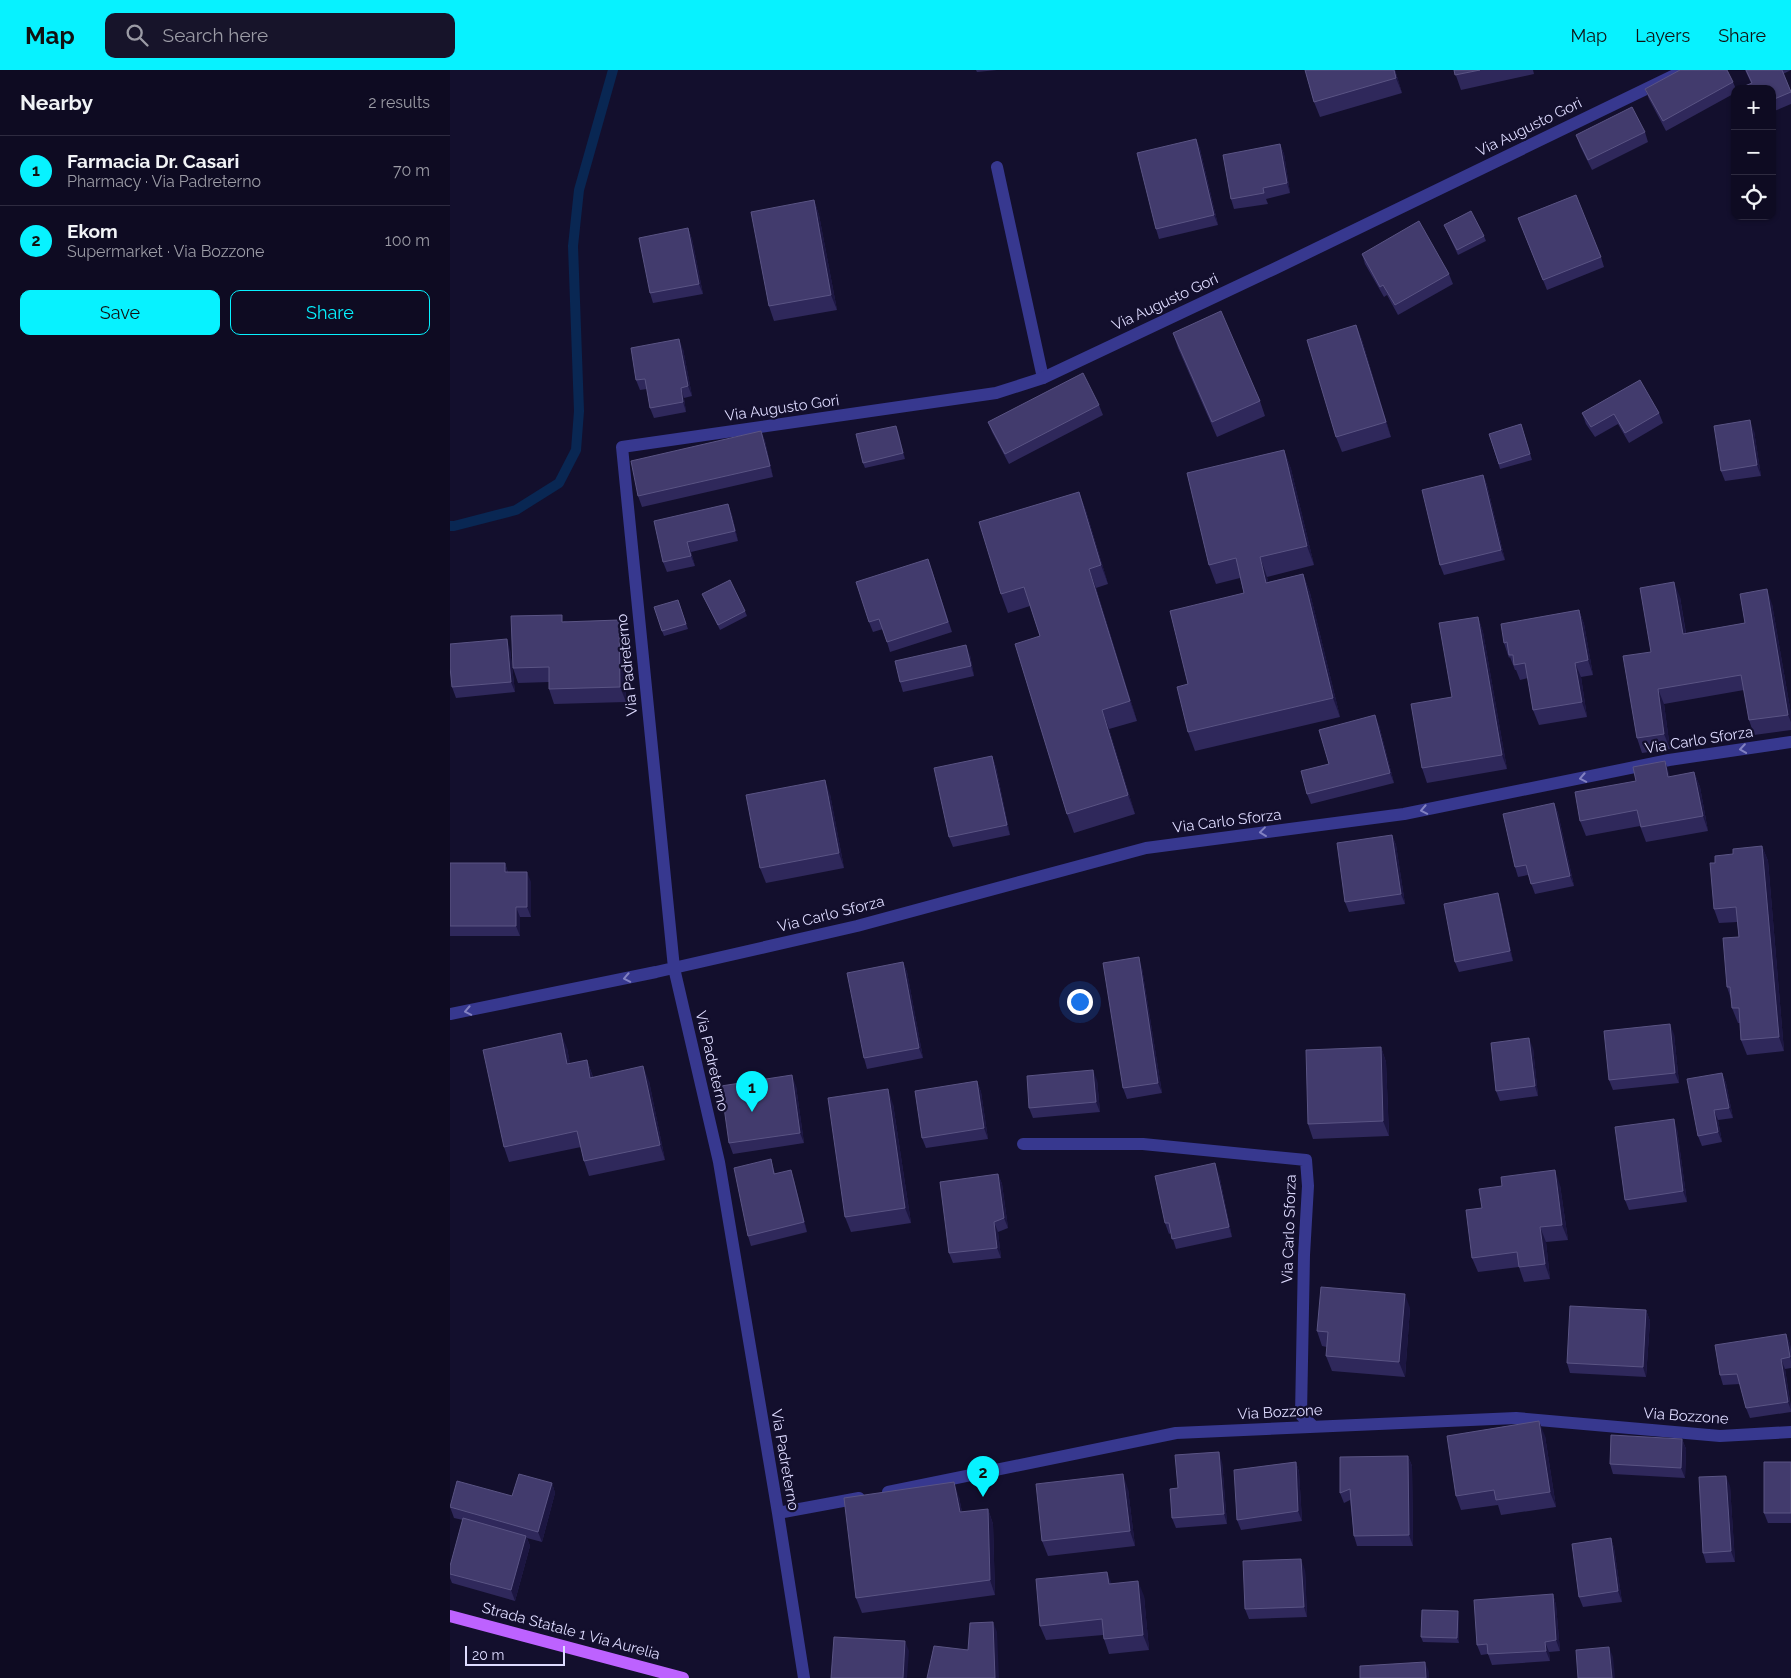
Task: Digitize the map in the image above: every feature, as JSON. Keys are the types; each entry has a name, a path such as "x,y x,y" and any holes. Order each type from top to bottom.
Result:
{"main road":[{"name":"Strada Statale 1 Via Aurelia","path":"450,1616 683,1678"}],"street":[{"name":"Via Augusto Gori","path":"622,447 996,393 1043,378 1274,269 1685,70"},
{"path":"997,167 1043,378"},
{"name":"Via Padreterno","path":"622,447 674,968 718,1162 804,1678"},
{"name":"Via Carlo Sforza","path":"450,1014 674,968 856,926 1146,848 1404,814 1669,760 1791,742"},
{"name":"Via Carlo Sforza","path":"1024,1144 1144,1144 1306,1160 1308,1186 1304,1255 1301,1415 1314,1427"},
{"name":"Via Bozzone","path":"778,1514 1176,1433 1516,1418 1720,1436 1791,1432"}],"building":[{"path":"1305,70 1394,70 1396,78 1314,102"},
{"path":"1454,70 1480,70 1455,75"},
{"path":"1680,70 1727,70 1733,82 1663,121 1645,89"},
{"path":"1746,70 1782,70 1791,92 1776,98 1776,85 1747,85 1752,83"},
{"path":"1632,107 1645,132 1588,160 1576,135"},
{"path":"1196,139 1214,215 1156,229 1137,153"},
{"path":"1280,144 1287,183 1263,188 1264,193 1231,199 1223,155"},
{"path":"1576,195 1601,257 1543,280 1518,218"},
{"path":"814,200 831,295 769,306 751,212"},
{"path":"1471,211 1484,236 1457,250 1444,225"},
{"path":"1419,221 1449,274 1395,305 1383,285 1380,287 1362,254"},
{"path":"688,228 699,284 650,293 639,238"},
{"path":"1221,311 1260,401 1212,422 1173,333"},
{"path":"1356,325 1386,422 1336,437 1307,340"},
{"path":"679,339 688,386 681,388 683,402 650,408 645,379 636,380 631,348"},
{"path":"1083,373 1099,405 1005,454 988,422"},
{"path":"1640,380 1659,413 1625,433 1614,414 1591,427 1582,413"},
{"path":"1750,420 1757,465 1721,471 1714,426"},
{"path":"1521,424 1530,454 1499,464 1489,434"},
{"path":"896,426 903,453 863,463 856,434"},
{"path":"761,431 770,466 638,496 631,461"},
{"path":"1284,450 1307,546 1260,557 1266,583 1303,574 1333,698 1188,732 1177,687 1188,684 1170,611 1244,593 1236,558 1209,565 1187,473"},
{"path":"1483,475 1501,550 1440,565 1422,490"},
{"path":"1079,492 1101,565 1089,569 1130,701 1102,710 1128,795 1067,814 1015,644 1040,636 1024,587 1001,594 979,522"},
{"path":"728,504 735,531 687,542 691,556 663,562 654,521"},
{"path":"928,559 948,622 887,642 879,619 869,622 856,582"},
{"path":"730,580 745,611 718,625 702,594"},
{"path":"1674,582 1683,634 1745,623 1740,594 1767,589 1788,715 1749,720 1741,675 1658,689 1664,734 1637,738 1623,656 1651,652 1640,588"},
{"path":"678,600 686,624 662,631 654,607"},
{"path":"1579,610 1588,660 1575,663 1582,702 1533,710 1525,663 1514,665 1513,655 1509,655 1507,642 1504,643 1501,624"},
{"path":"562,615 562,622 619,620 620,687 549,689 549,667 513,668 511,616"},
{"path":"1478,617 1502,755 1422,768 1411,704 1452,697 1439,623"},
{"path":"507,639 511,682 452,687 450,644"},
{"path":"966,645 971,666 900,682 895,661"},
{"path":"1375,715 1390,773 1307,794 1301,771 1329,764 1319,730"},
{"path":"992,756 1007,825 949,837 934,768"},
{"path":"1665,761 1668,777 1694,772 1703,816 1641,827 1637,810 1580,821 1575,792 1636,781 1633,767"},
{"path":"825,780 839,853 760,868 746,795"},
{"path":"1554,803 1570,876 1531,884 1526,865 1515,867 1503,814"},
{"path":"1392,835 1401,894 1345,902 1337,843"},
{"path":"1762,846 1779,1037 1741,1040 1739,1008 1732,1008 1730,987 1727,987 1723,938 1739,937 1736,907 1714,909 1710,863 1715,863 1715,856 1733,854 1733,849"},
{"path":"450,863 505,863 505,872 527,872 527,907 516,907 516,926 450,926"},
{"path":"1498,893 1510,951 1455,962 1444,904"},
{"path":"1139,957 1158,1083 1123,1088 1103,963"},
{"path":"903,962 919,1048 864,1058 847,973"},
{"path":"1670,1024 1675,1073 1609,1080 1604,1031"},
{"path":"561,1033 567,1064 587,1060 590,1078 643,1066 660,1145 584,1161 577,1131 504,1147 483,1050"},
{"path":"1529,1038 1535,1086 1496,1091 1491,1043"},
{"path":"1381,1047 1383,1121 1308,1124 1306,1050"},
{"path":"1093,1070 1096,1102 1029,1108 1027,1076"},
{"path":"1722,1073 1729,1108 1714,1110 1718,1132 1698,1136 1687,1079"},
{"path":"792,1075 800,1133 729,1143 721,1086"},
{"path":"977,1081 984,1128 922,1138 915,1091"},
{"path":"888,1089 905,1208 845,1217 828,1098"},
{"path":"1674,1119 1683,1191 1625,1200 1615,1127"},
{"path":"771,1159 774,1174 791,1170 804,1222 748,1236 734,1168"},
{"path":"1215,1163 1229,1227 1172,1239 1169,1223 1165,1223 1155,1176"},
{"path":"1555,1170 1562,1225 1540,1227 1545,1264 1519,1267 1517,1252 1472,1258 1466,1210 1482,1208 1479,1189 1502,1186 1501,1177"},
{"path":"998,1174 1004,1218 994,1222 997,1248 949,1253 940,1182"},
{"path":"1321,1287 1405,1294 1399,1362 1326,1356 1328,1332 1317,1331"},
{"path":"1570,1306 1646,1310 1643,1367 1567,1363"},
{"path":"1786,1334 1790,1357 1781,1359 1788,1402 1746,1408 1737,1374 1720,1375 1715,1345"},
{"path":"1539,1421 1550,1492 1496,1500 1494,1490 1456,1496 1447,1436"},
{"path":"1611,1435 1682,1439 1681,1468 1610,1464"},
{"path":"1219,1452 1224,1514 1172,1518 1170,1489 1178,1488 1175,1455"},
{"path":"1408,1456 1409,1535 1354,1536 1350,1489 1340,1493 1340,1457"},
{"path":"1296,1462 1298,1511 1237,1520 1234,1470"},
{"path":"1764,1462 1791,1462 1791,1513 1764,1513"},
{"path":"519,1474 552,1483 538,1532 450,1507 457,1481 512,1496"},
{"path":"1123,1474 1130,1531 1042,1541 1036,1484"},
{"path":"1726,1476 1731,1551 1703,1553 1699,1477"},
{"path":"954,1482 960,1512 988,1509 990,1580 856,1598 844,1498"},
{"path":"463,1518 526,1536 511,1590 450,1574 450,1566"},
{"path":"1611,1538 1618,1591 1579,1597 1572,1544"},
{"path":"1301,1559 1304,1607 1245,1609 1243,1561"},
{"path":"1107,1572 1109,1584 1138,1581 1143,1635 1104,1639 1102,1619 1040,1626 1036,1579"},
{"path":"1553,1594 1556,1640 1545,1642 1546,1651 1488,1654 1487,1644 1477,1645 1474,1600"},
{"path":"1422,1610 1458,1611 1457,1638 1421,1637"},
{"path":"993,1622 995,1678 927,1678 934,1646 968,1650 970,1623"},
{"path":"834,1637 905,1641 903,1678 831,1678"},
{"path":"1609,1647 1612,1678 1578,1678 1576,1650"},
{"path":"1425,1662 1426,1678 1360,1678 1360,1666"}],"waterway":[{"path":"450,526 516,510 559,483 576,450 579,411 573,246 579,190 613,70"}],"place":[{"name":"Farmacia Dr. Casari","path":"752,1112"},
{"name":"Ekom","path":"983,1497"}]}
